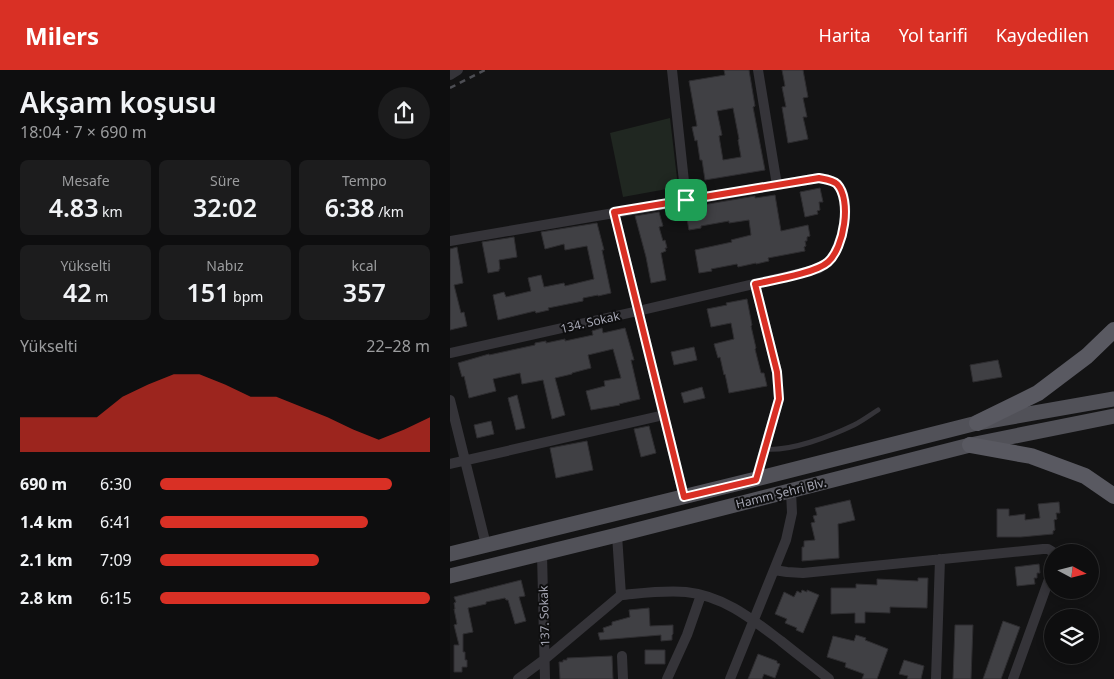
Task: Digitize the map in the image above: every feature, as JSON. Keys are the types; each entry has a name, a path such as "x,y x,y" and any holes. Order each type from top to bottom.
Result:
{"highway":[{"path":"977,423 1038,393 1087,356 1114,330"},
{"path":"970,445 1031,456 1085,476 1114,496"}],"main road":[{"name":"Hamm Şehri Blv.","path":"450,554 756,480 977,423 1114,399"},
{"name":"Hamm Şehri Blv.","path":"450,576 617,536 970,445 1114,416"}],"street":[{"path":"450,75 458,70"},
{"path":"672,70 686,200"},
{"path":"450,241 777,185 758,70"},
{"name":"134. Sokak","path":"450,353 818,269 829,262 839,247 845,204 841,190 835,182 819,178 777,185"},
{"path":"614,212 684,497"},
{"path":"755,284 777,372 779,399 756,480"},
{"path":"450,400 486,546"},
{"path":"450,464 664,415"},
{"path":"730,679 789,530 792,505 791,491"},
{"path":"617,536 621,595"},
{"path":"774,570 803,573 1044,548"},
{"name":"137. Sokak","path":"542,554 545,679"},
{"path":"936,679 940,559"},
{"path":"518,679 545,659 621,595 677,592 712,598 735,608 754,620 829,679"},
{"path":"1013,679 1044,593"},
{"path":"667,679 687,635 701,595"},
{"path":"622,656 623,679"}],"lane":[{"path":"764,449 785,449 816,440 855,424 878,410"}],"shaded area":[{"path":"670,118 678,187 623,197 610,133"}],"building":[{"path":"724,70 749,70 755,106 753,107 765,170 705,180 702,160 700,160 697,140 695,141 692,127 697,126 689,81 725,75","holes":["733,108 741,157 723,160 719,136 722,135 717,111"]},
{"path":"782,70 803,70 808,97 803,98 807,117 803,117 808,139 788,143 782,107 786,107 782,87 785,86"},
{"path":"820,188 823,202 819,202 820,210 817,211 818,214 805,217 800,192"},
{"path":"775,195 781,231 808,225 810,236 805,241 805,251 768,258 769,261 756,264 738,267 737,264 699,273 695,250 732,242 731,240 751,235 749,220 729,223 729,221 689,230 685,208 755,196 755,198"},
{"path":"659,212 663,226 659,227 667,248 665,248 666,251 661,253 666,280 651,283 635,216"},
{"path":"597,223 604,250 602,250 611,293 583,298 583,301 548,308 549,310 536,313 535,311 498,320 493,295 504,292 506,297 531,291 528,278 541,275 544,287 564,283 565,286 594,279 587,246 565,250 564,244 545,249 541,232"},
{"path":"514,237 517,257 499,260 499,271 488,273 482,242"},
{"path":"457,247 463,283 454,285 461,313 464,312 467,326 450,330 450,249"},
{"path":"747,299 755,349 761,373 764,373 767,386 729,393 720,357 718,358 714,344 734,339 731,323 711,327 707,309"},
{"path":"602,328 603,333 625,328 634,360 631,360 640,399 591,410 586,391 605,386 604,381 621,378 613,349 588,355 591,368 555,378 565,415 552,419 543,380 522,384 520,373 493,379 496,391 469,398 464,376 462,377 458,363 489,354 535,345 535,343 565,339 565,341 593,335 592,331"},
{"path":"694,347 697,360 674,365 671,352"},
{"path":"998,360 1002,377 973,382 970,365"},
{"path":"702,387 705,398 684,403 681,393"},
{"path":"517,395 525,428 516,430 508,398"},
{"path":"491,421 494,434 477,438 474,425"},
{"path":"649,426 656,453 641,457 634,429"},
{"path":"587,441 593,470 556,478 550,448"},
{"path":"850,500 855,520 838,524 839,558 802,561 804,541 815,540 811,523 815,522 813,516 817,515 815,508"},
{"path":"1059,502 1060,513 1056,513 1057,519 1054,520 1055,530 1053,534 997,537 997,509 1009,509 1009,516 1025,514 1025,520 1040,518 1038,504"},
{"path":"1039,564 1040,573 1037,573 1037,578 1034,578 1035,584 1017,586 1015,567"},
{"path":"918,578 928,578 927,608 890,607 890,613 865,612 865,623 855,623 855,613 831,614 831,588 856,588 856,584 877,585 877,579 918,581"},
{"path":"521,580 525,596 519,597 526,621 515,624 508,600 505,598 468,608 473,632 463,634 463,652 465,652 467,667 462,667 462,672 454,672 454,645 459,645 454,625 457,624 454,597"},
{"path":"802,590 819,595 803,633 785,623 787,619 775,614 784,592 794,597 797,591 801,593"},
{"path":"649,608 650,626 673,625 672,640 661,641 661,635 600,640 598,633 604,632 603,628 612,625 612,622 630,617 629,610"},
{"path":"1003,621 1020,627 1001,679 983,679"},
{"path":"955,625 973,625 971,679 953,679"},
{"path":"856,635 888,649 877,679 862,679 864,674 845,667 846,663 827,657 833,636 854,641"},
{"path":"645,650 665,650 665,664 645,664"},
{"path":"758,654 780,664 775,678 764,674 762,679 748,679"},
{"path":"612,656 613,679 560,679 559,662 567,660 567,658"},
{"path":"904,660 924,666 921,679 907,679 908,676 899,674"}],"railway":[{"path":"450,88 485,70"}],"route":[{"path":"819,178 835,182 841,190 845,204 839,247 829,262 818,269 755,284 777,372 779,399 756,480 684,497 614,212 686,200 819,178"}]}
